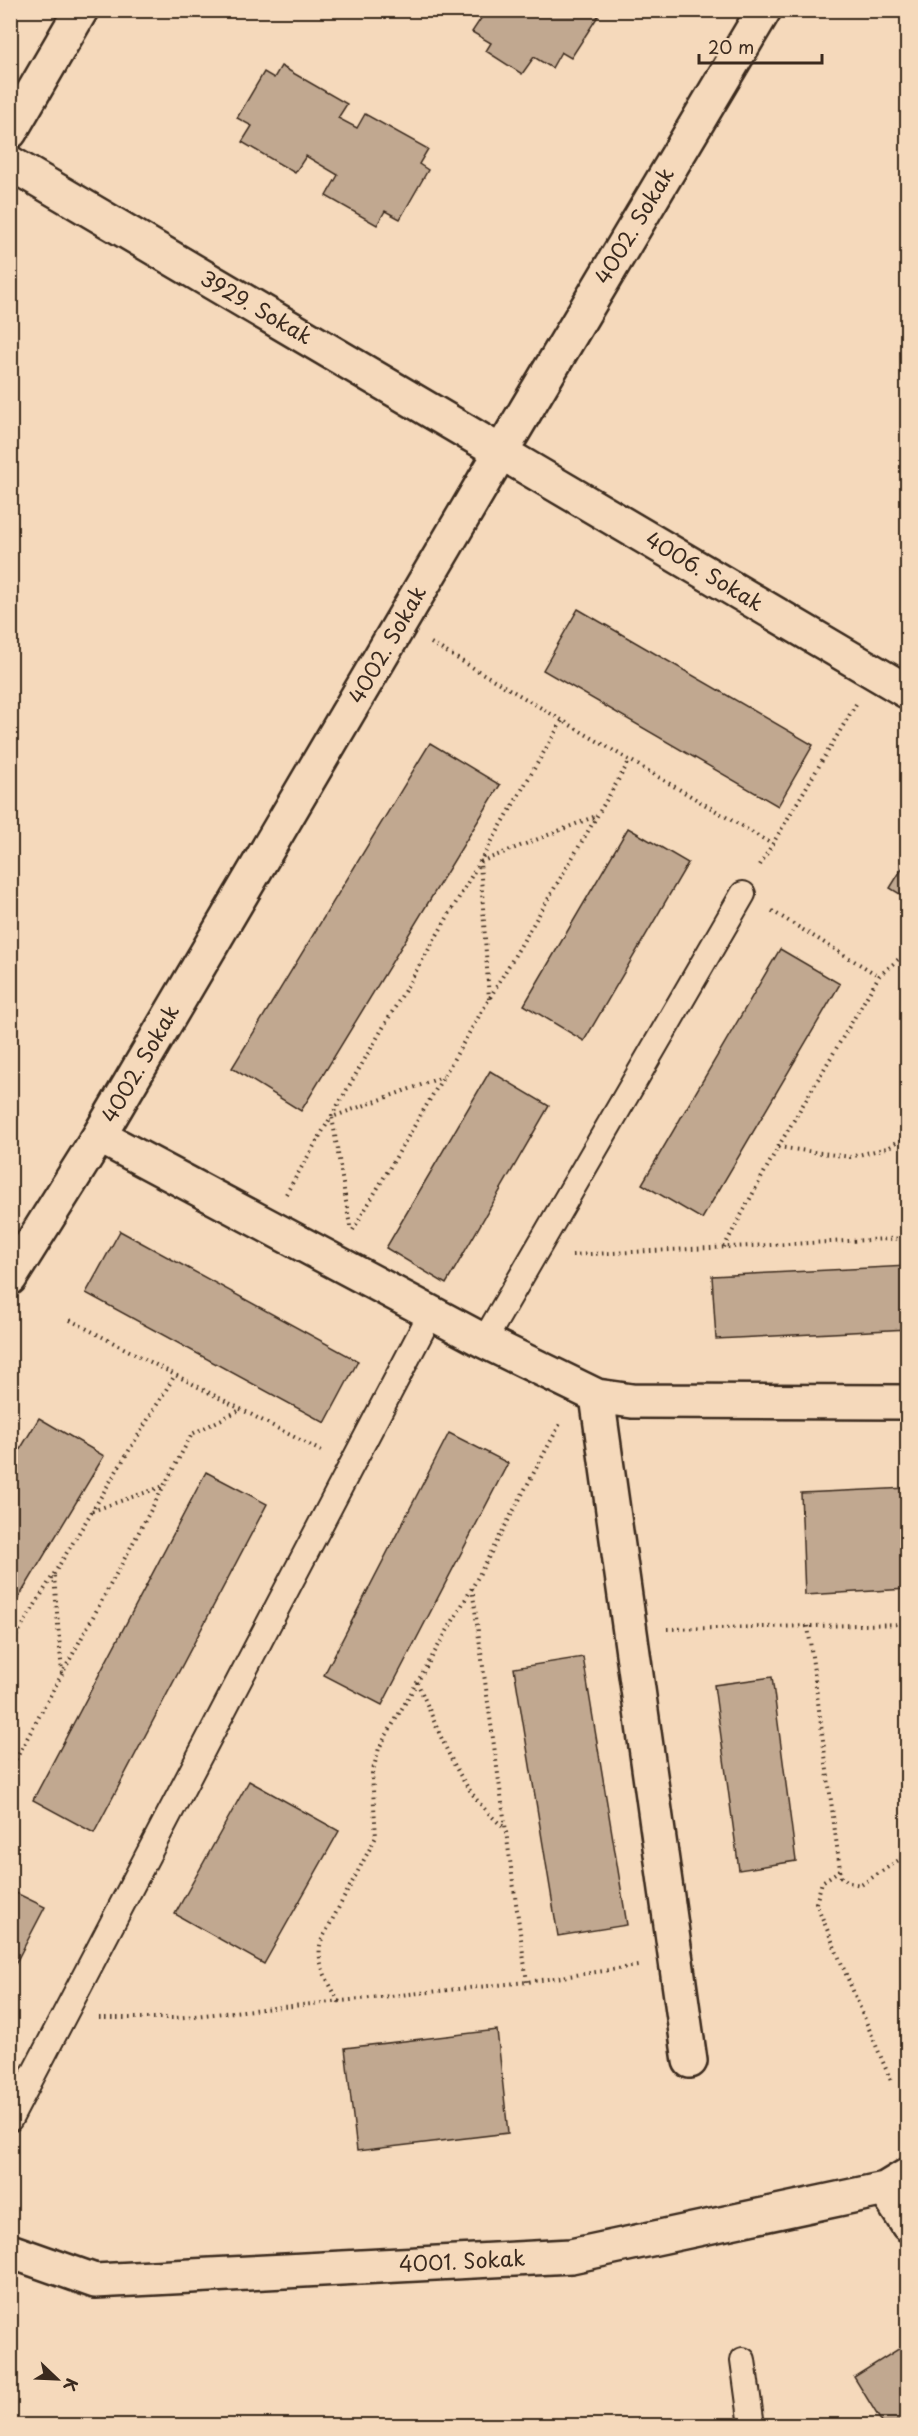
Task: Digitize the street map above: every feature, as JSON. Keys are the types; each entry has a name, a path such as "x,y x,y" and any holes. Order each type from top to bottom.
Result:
{"street":[{"path":"10,132 81,10"},
{"name":"4002. Sokak","path":"10,1278 99,1136 764,10"},
{"name":"3929. Sokak","path":"10,163 501,452"},
{"name":"4006. Sokak","path":"501,452 908,692"},
{"path":"99,1136 484,1341 589,1392 632,1401 908,1401"},
{"path":"589,1392 630,1629 690,2061"},
{"path":"896,2182 908,2225"},
{"name":"4001. Sokak","path":"10,2251 95,2281 571,2256 896,2182"}],"lane":[{"path":"484,1341 743,894"},
{"path":"10,2119 431,1313"},
{"path":"743,2360 752,2426"}],"path":[{"path":"399,625 772,844 875,673"},
{"path":"268,1226 562,721"},
{"path":"332,1117 351,1234 630,760"},
{"path":"480,861 597,815"},
{"path":"480,861 489,1000"},
{"path":"743,894 879,976"},
{"path":"723,1247 778,1147 879,976 908,951"},
{"path":"332,1117 444,1077"},
{"path":"778,1147 850,1157 887,1148 908,1135"},
{"path":"532,1257 908,1238"},
{"path":"70,1320 351,1466"},
{"path":"10,1646 175,1375"},
{"path":"339,2002 319,1962 318,1952 321,1941 376,1837 372,1774 379,1748 589,1392"},
{"path":"10,1770 192,1434 242,1409"},
{"path":"92,1511 164,1486"},
{"path":"54,1575 62,1675"},
{"path":"472,1588 527,1982"},
{"path":"630,1629 908,1624"},
{"path":"808,1626 841,1877 850,1883 861,1885 908,1854"},
{"path":"417,1682 468,1789 486,1812 506,1828"},
{"path":"841,1870 822,1882 816,1903 891,2080"},
{"path":"63,2018 175,2018 527,1982 676,1961"}],"building":[{"path":"479,10 602,10 571,58 561,52 552,68 534,57 522,74 486,51 491,43 472,32 484,14"},
{"path":"281,66 347,104 338,118 357,128 365,114 428,149 419,164 428,170 400,219 385,211 377,225 326,196 338,175 306,156 295,173 242,142 252,126 237,118 264,72 274,78"},
{"path":"578,609 813,745 778,806 543,670"},
{"path":"430,743 500,785 301,1111 232,1068"},
{"path":"628,828 688,863 584,1041 524,1005"},
{"path":"908,859 908,899 890,888"},
{"path":"780,949 840,984 702,1219 642,1184"},
{"path":"490,1071 549,1106 446,1284 386,1248"},
{"path":"120,1231 358,1361 325,1423 86,1293"},
{"path":"908,1266 908,1329 716,1339 712,1276"},
{"path":"39,1418 104,1456 10,1612 10,1466"},
{"path":"449,1433 508,1463 382,1705 324,1675"},
{"path":"206,1472 267,1504 94,1833 33,1800"},
{"path":"908,1488 908,1589 805,1595 801,1493"},
{"path":"583,1657 627,1925 558,1936 514,1668"},
{"path":"772,1677 796,1861 739,1870 714,1685"},
{"path":"249,1781 339,1831 264,1964 175,1914"},
{"path":"10,1890 45,1907 10,1974"},
{"path":"497,2030 508,2133 357,2151 345,2048"},
{"path":"908,2343 908,2426 884,2426 854,2377"}]}
